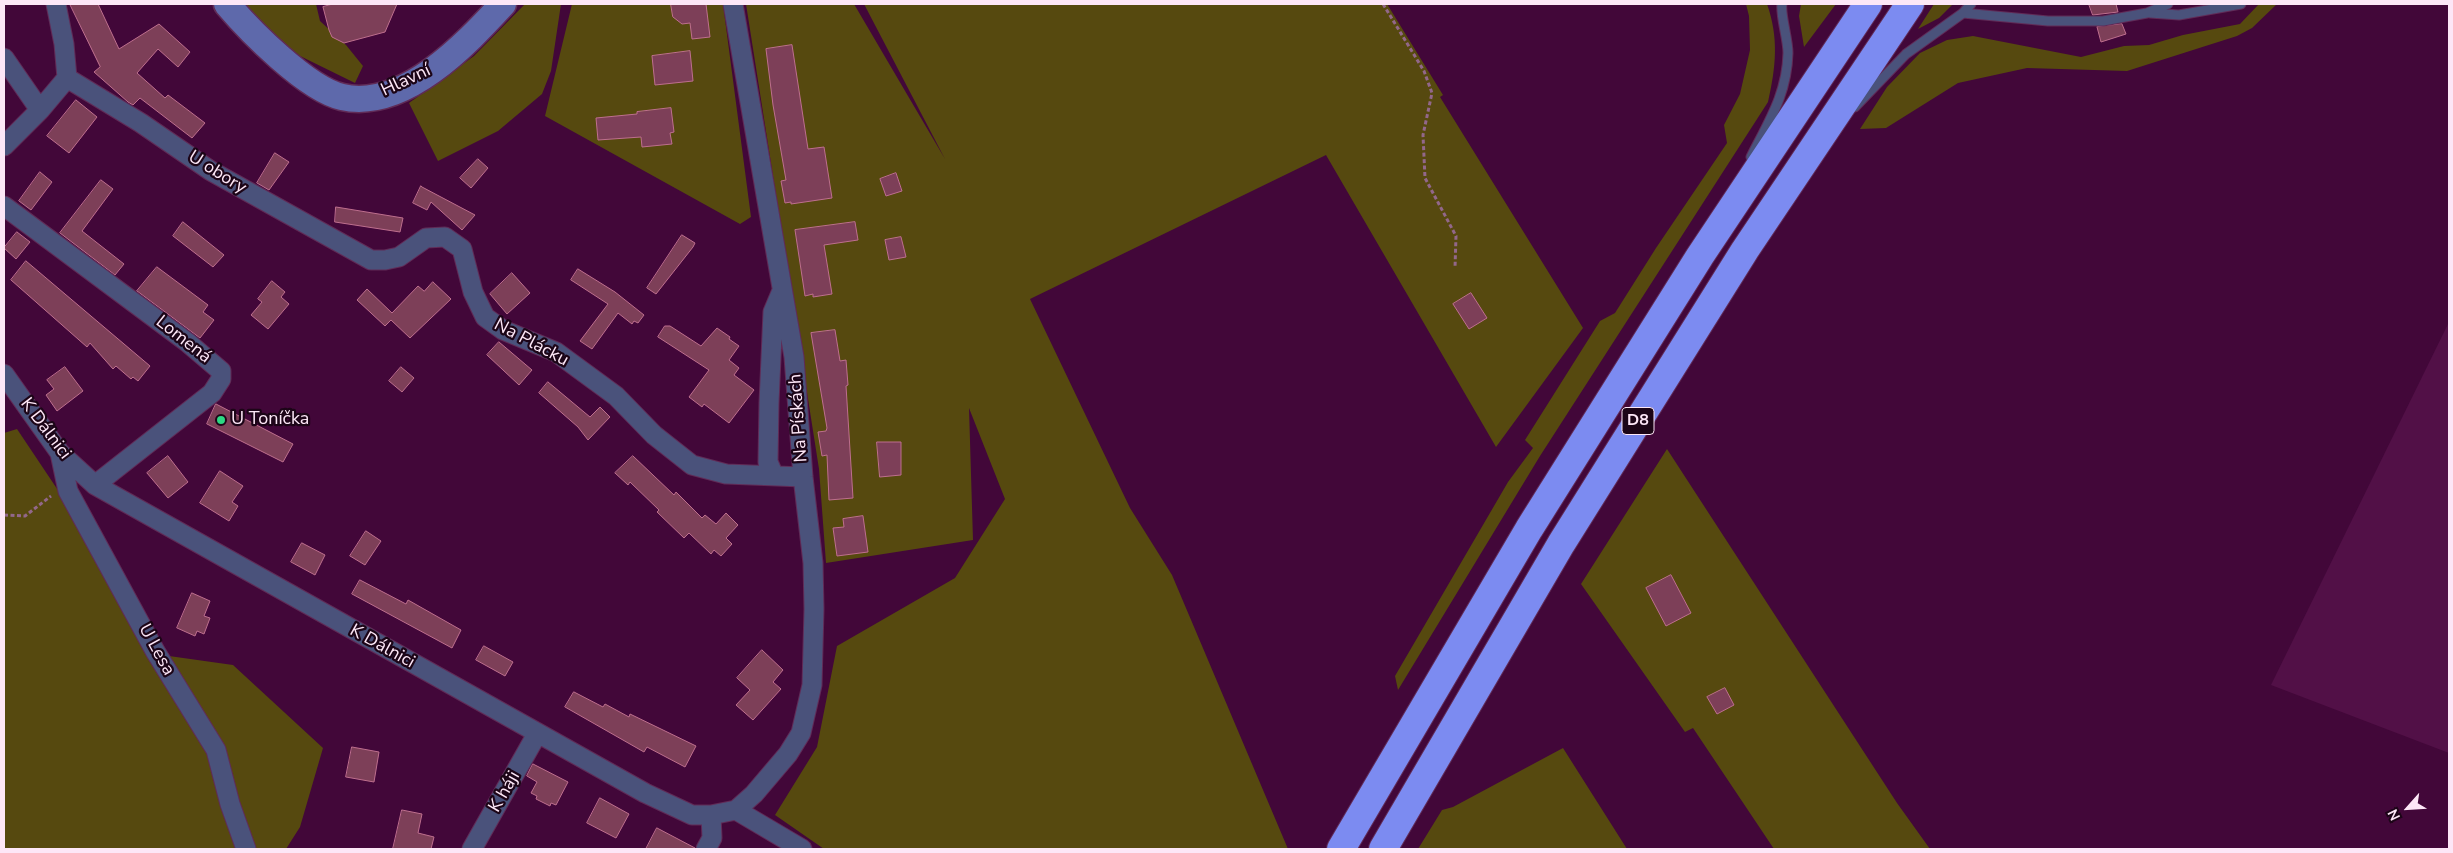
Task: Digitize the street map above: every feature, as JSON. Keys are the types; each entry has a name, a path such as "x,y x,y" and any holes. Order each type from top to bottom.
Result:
{"highway":[{"name":"D8","path":"1341,849 1529,529 1700,256 1868,4"},
{"name":"D8","path":"1383,849 1561,544 1746,250 1910,4"}],"street":[{"path":"4,146 40,110 67,78 64,44 56,4"},
{"name":"Hlavní","path":"227,4 310,81 329,92 353,98 391,92 430,71 463,46 503,4"},
{"name":"Na Pískách","path":"733,4 781,292 794,357 803,477 813,563 814,609 812,686 808,711 801,733 788,754 754,794 736,810"},
{"path":"4,58 40,110"},
{"name":"U obory","path":"67,78 141,123 211,171 371,260"},
{"name":"Lomená","path":"4,206 180,336 221,371 221,379 212,393 94,485"},
{"name":"Na Plácku","path":"371,260 399,257 426,238 445,237 462,249 473,292 484,317 503,330 556,352 616,396 654,435 692,465 726,474 803,477"},
{"path":"774,476 768,462 769,404 773,312 781,292"},
{"name":"K Dálnici","path":"4,374 60,453 94,485 637,789 692,815 711,816 736,810"},
{"name":"U Lesa","path":"60,453 68,491 155,651 216,750 230,804 246,849"},
{"name":"K háji","path":"472,849 538,734"},
{"path":"736,810 802,849"},
{"path":"706,849 712,838 711,816"}],"lane":[{"path":"1746,168 1781,98 1787,78 1788,51 1781,4"},
{"path":"1804,163 1906,54 1963,13 1971,4"},
{"path":"1963,13 2048,21 2103,21 2147,13 2168,4"},
{"path":"2147,13 2179,15 2241,4"},
{"path":"1700,256 1741,177"}],"path":[{"path":"1383,4 1424,71 1432,93 1423,135 1425,178 1456,236 1455,268"},
{"path":"4,515 25,516 48,497 68,491"}],"shaded area":[{"path":"239,4 316,4 320,21 346,45 363,66 355,83 300,56 245,13"},
{"path":"525,4 561,4 551,71 542,94 498,131 438,161 409,103 474,56"},
{"path":"572,4 723,4 751,217 740,224 545,116"},
{"path":"746,4 854,4 945,159 864,4 1387,4 1443,95 1440,97 1583,328 1496,447 1326,155 1030,299 1130,508 1172,575 1288,849 824,849 775,815 817,747 837,646 955,578 1005,499 969,408 973,540 826,563 819,469","holes":["896,173 902,190 886,196 880,179"]},
{"path":"1746,4 1767,4 1771,17 1775,53 1768,102 1540,456 1398,690 1395,676 1508,482 1533,448 1525,440 1600,321 1615,313 1656,248 1727,143 1724,125 1740,94 1750,50 1749,16"},
{"path":"1801,4 1836,4 1804,47 1799,16"},
{"path":"1934,4 1953,4 1939,18 1918,29"},
{"path":"2259,4 2277,4 2252,28 2237,36 2127,71 2027,68 1958,83 1886,128 1860,129 1887,87 1920,53 1947,40 1973,36 2081,57 2124,46 2149,45 2183,35 2240,24"},
{"path":"2449,322 2449,753 2271,685"},
{"path":"17,429 169,656 233,665 323,748 300,827 286,849 4,849 4,433"},
{"path":"1667,449 1897,803 1930,849 1774,849 1693,728 1685,732 1581,584"},
{"path":"1563,748 1627,849 1418,849 1442,810 1453,807"}],"building":[{"path":"70,4 98,4 119,49 159,24 190,52 178,67 158,49 137,73 165,98 168,95 205,123 192,138 140,98 133,105 128,102 94,72 100,67"},
{"path":"333,4 397,4 385,32 344,43 332,37 329,30 323,7"},
{"path":"671,4 706,4 710,37 692,39 690,23 682,24 673,17"},
{"path":"2089,4 2116,4 2118,12 2093,15"},
{"path":"2122,24 2126,34 2101,42 2097,27"},
{"path":"792,45 808,149 824,147 832,198 791,204 791,202 785,203 781,181 786,180 773,105 766,49"},
{"path":"690,51 693,81 655,85 652,56"},
{"path":"76,100 97,117 69,153 47,136"},
{"path":"671,108 674,132 670,133 672,144 642,147 641,137 598,140 596,118"},
{"path":"275,153 289,162 269,190 257,183"},
{"path":"478,159 488,168 471,188 460,178"},
{"path":"40,172 52,182 31,210 19,201"},
{"path":"896,173 902,191 886,196 880,179"},
{"path":"101,180 113,189 82,231 124,264 115,275 60,233"},
{"path":"421,186 475,215 462,230 431,202 427,210 413,203"},
{"path":"336,207 403,218 400,232 335,222"},
{"path":"183,222 224,255 213,267 173,236"},
{"path":"855,222 858,240 824,245 832,294 813,297 813,294 805,296 795,230"},
{"path":"17,232 30,242 16,259 4,248"},
{"path":"682,235 695,243 656,294 647,288"},
{"path":"901,237 906,257 889,260 885,240"},
{"path":"26,261 150,366 138,381 133,377 131,379 116,366 113,369 90,343 87,347 11,280"},
{"path":"157,267 208,305 203,312 214,320 200,338 137,291"},
{"path":"578,269 615,292 644,315 638,323 634,321 632,324 618,313 592,349 580,341 608,304 571,280"},
{"path":"512,273 530,293 507,314 490,294"},
{"path":"272,281 285,292 281,297 289,304 268,329 251,315 262,302 258,299"},
{"path":"433,282 451,299 410,338 391,320 385,326 357,300 367,289 392,313 418,286 424,291"},
{"path":"1471,293 1487,318 1469,329 1453,304"},
{"path":"665,326 670,326 701,346 717,328 739,346 729,360 739,368 734,375 754,390 729,423 704,404 702,407 689,397 709,370 658,337"},
{"path":"835,330 840,361 846,360 853,498 829,500 827,455 822,456 818,432 826,431 827,428 811,333"},
{"path":"499,342 532,370 519,385 487,355"},
{"path":"65,367 83,391 57,411 46,395 54,389 47,380"},
{"path":"401,367 414,378 402,392 389,381"},
{"path":"548,382 590,417 600,407 610,417 588,440 578,427 539,393"},
{"path":"216,404 293,444 283,462 207,424"},
{"path":"877,442 901,442 901,475 880,477"},
{"path":"168,456 188,482 168,498 147,473"},
{"path":"633,456 674,495 676,492 702,518 705,515 716,524 726,513 738,525 726,538 732,544 721,556 714,550 711,554 689,533 684,538 630,482 628,485 615,473"},
{"path":"220,471 243,486 232,502 238,506 229,521 200,503"},
{"path":"863,516 868,552 837,556 833,528 844,527 843,519"},
{"path":"366,531 381,541 365,565 350,556"},
{"path":"302,543 325,555 315,575 291,562"},
{"path":"1671,575 1691,613 1666,626 1646,588"},
{"path":"360,580 406,604 408,600 461,630 452,648 352,594"},
{"path":"192,593 210,601 204,616 210,618 204,634 197,631 195,636 177,628"},
{"path":"484,646 513,662 505,676 476,660"},
{"path":"762,650 783,670 773,682 781,689 753,720 736,705 750,690 737,678"},
{"path":"1725,688 1734,705 1717,714 1707,697"},
{"path":"574,692 603,707 605,704 629,717 630,714 696,746 685,767 647,747 644,752 565,707"},
{"path":"352,747 379,752 374,782 346,777"},
{"path":"533,764 568,782 556,805 551,803 550,806 536,799 537,796 531,793 537,782 527,776"},
{"path":"600,798 629,814 616,838 587,823"},
{"path":"402,810 422,814 418,833 434,837 431,849 393,849"},
{"path":"657,828 695,848 695,849 646,849"}],"place":[{"name":"U Toníčka","path":"221,420"}]}
